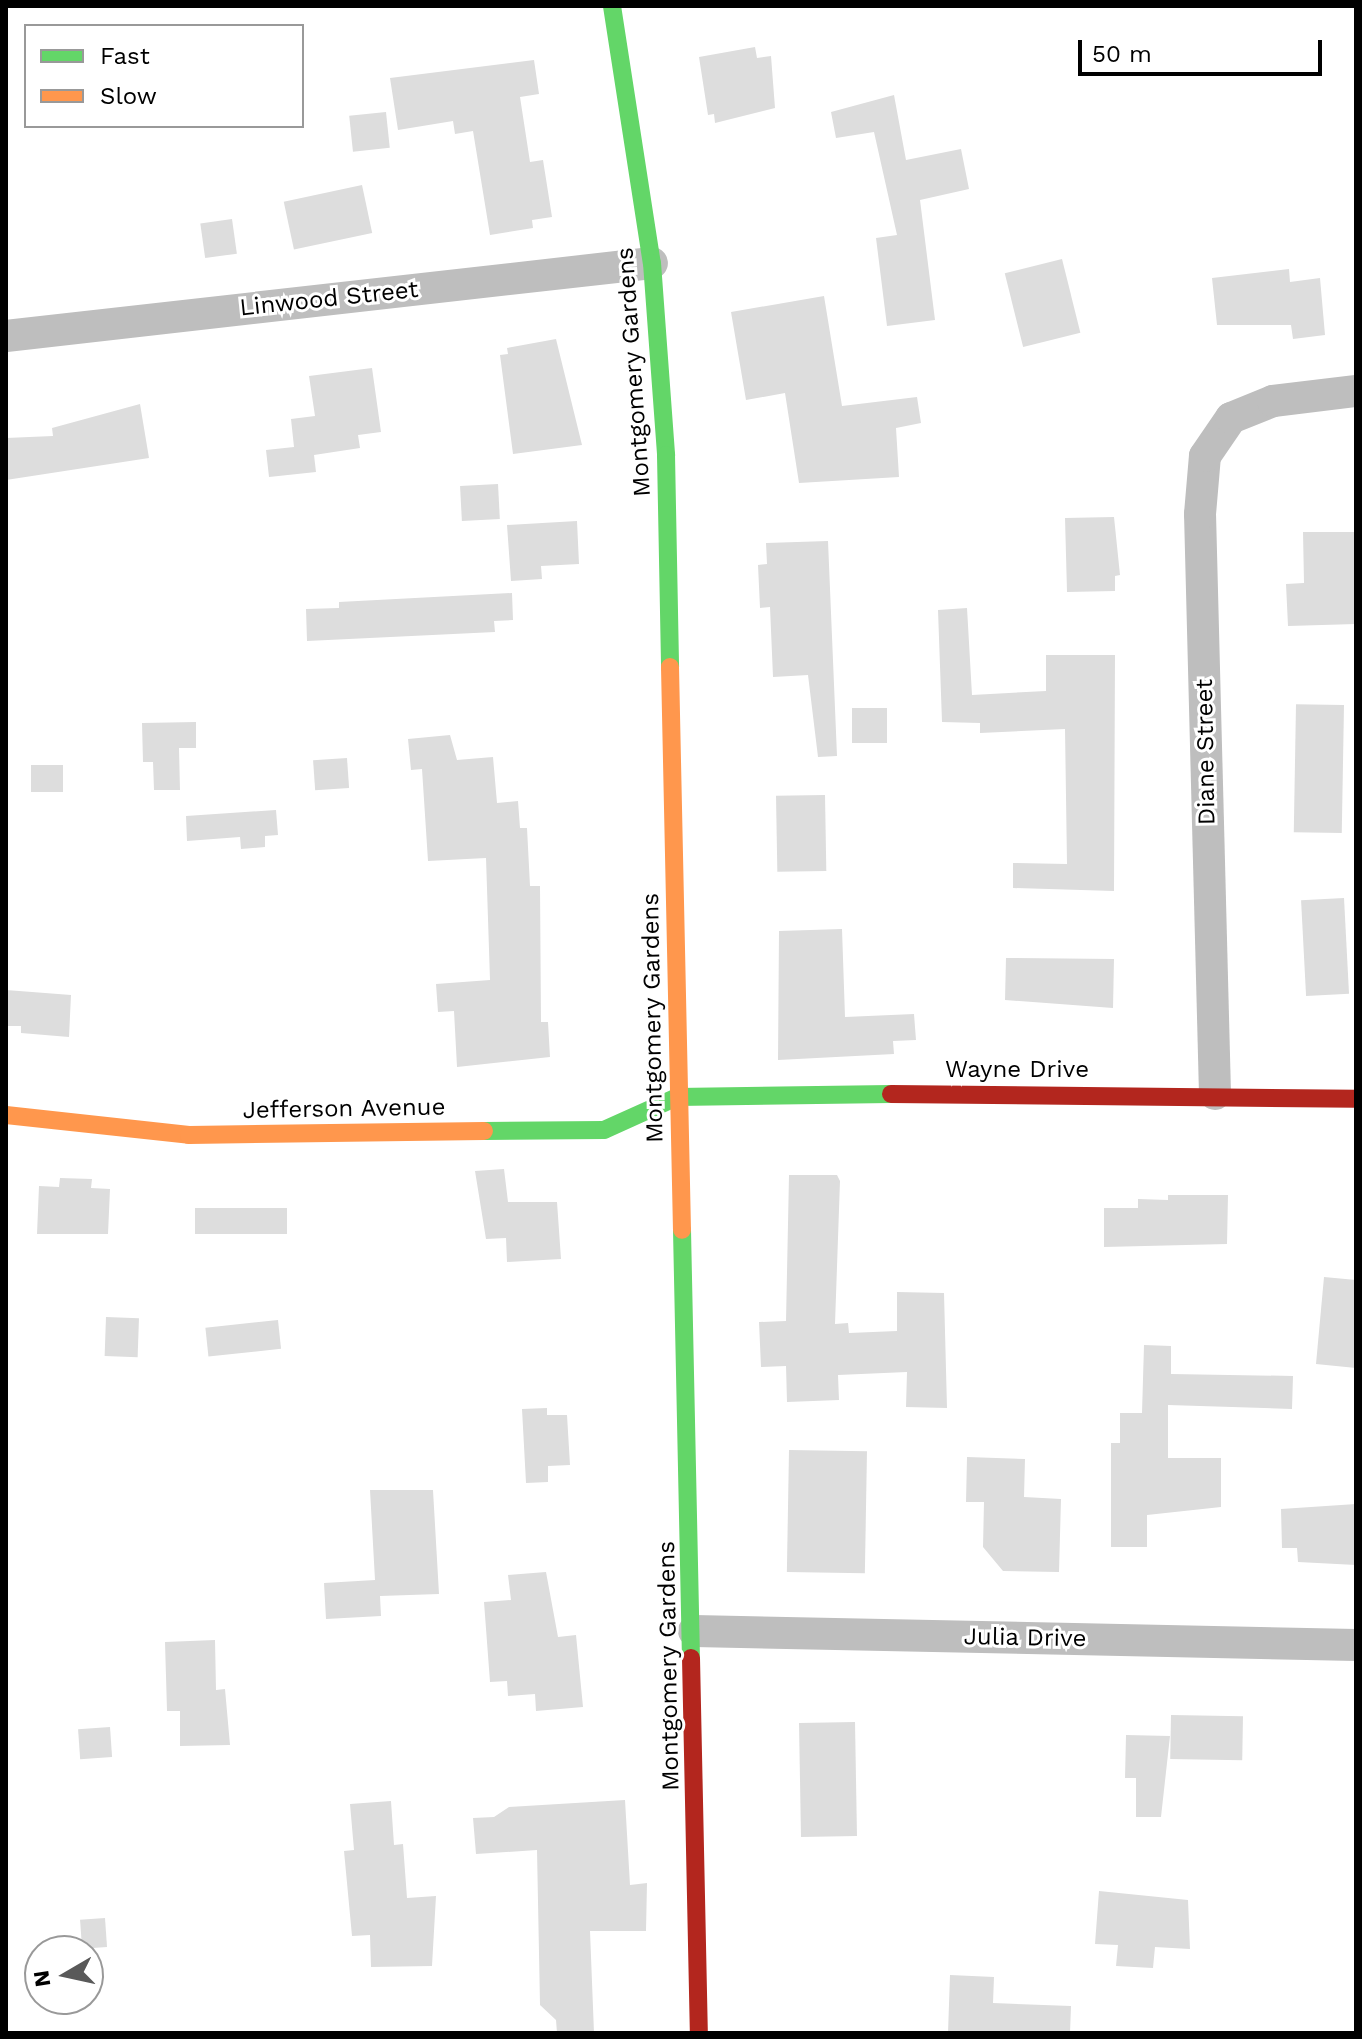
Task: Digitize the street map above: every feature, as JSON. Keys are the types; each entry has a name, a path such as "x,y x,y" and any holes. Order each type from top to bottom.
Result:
{"street":[{"name":"Montgomery Gardens","path":"612,6 652,263 666,455 677,1097 694,1631 699,2033"},
{"name":"Linwood Street","path":"6,336 652,263"},
{"name":"Diane Street","path":"1215,1094 1200,514 1205,456 1231,418 1273,401 1356,391"},
{"name":"Wayne Drive","path":"677,1097 1215,1094 1356,1099"},
{"name":"Jefferson Avenue","path":"6,1115 189,1135 604,1130 677,1097"},
{"name":"Julia Drive","path":"694,1631 1356,1645"}],"building":[{"path":"755,47 757,58 771,56 775,108 715,123 714,114 708,115 699,57"},
{"path":"534,60 539,94 520,97 530,162 543,160 552,217 532,220 533,228 490,235 473,131 455,134 453,121 398,130 390,78"},
{"path":"894,95 906,160 961,149 969,189 920,200 935,320 887,326 876,238 897,235 874,132 836,138 831,112"},
{"path":"386,112 390,148 353,152 349,116"},
{"path":"362,185 372,233 294,250 284,202"},
{"path":"232,219 237,254 205,258 200,223"},
{"path":"1062,259 1080,333 1023,347 1005,273"},
{"path":"1289,269 1290,282 1320,278 1325,335 1293,339 1291,325 1217,325 1212,278"},
{"path":"824,296 842,406 917,397 921,423 896,428 899,477 799,483 785,393 746,400 731,312"},
{"path":"556,339 582,445 513,454 500,355 508,354 507,348"},
{"path":"372,368 381,432 358,435 360,448 314,455 316,472 269,477 266,450 294,447 291,419 315,416 309,376"},
{"path":"140,404 149,458 6,480 6,438 53,436 52,428"},
{"path":"498,484 500,519 462,521 460,486"},
{"path":"1114,517 1120,575 1115,576 1115,591 1067,592 1065,518"},
{"path":"577,521 579,564 541,566 542,579 511,581 507,525"},
{"path":"1303,532 1356,532 1356,624 1288,626 1286,584 1304,583"},
{"path":"828,541 837,756 818,757 808,675 773,677 770,607 760,608 758,565 767,564 766,543"},
{"path":"512,593 513,620 494,621 495,632 307,641 306,609 339,608 339,602"},
{"path":"967,608 972,695 1046,691 1046,655 1115,655 1114,891 1013,888 1013,863 1067,864 1065,729 980,733 980,723 942,722 938,610"},
{"path":"1296,704 1344,705 1342,833 1294,832"},
{"path":"852,708 887,708 887,743 852,743"},
{"path":"196,722 196,748 179,748 180,790 154,790 153,762 143,762 142,723"},
{"path":"450,735 457,760 493,757 497,803 518,801 520,828 527,828 530,886 540,886 541,1022 548,1022 550,1057 457,1067 454,1011 438,1012 436,984 490,980 486,858 428,861 422,769 411,770 408,739"},
{"path":"347,758 349,788 315,790 313,760"},
{"path":"31,765 63,765 63,792 31,792"},
{"path":"825,795 826,871 777,872 776,796"},
{"path":"276,810 278,835 265,836 265,847 241,849 240,837 187,841 186,816"},
{"path":"1344,898 1349,994 1306,996 1301,900"},
{"path":"842,929 845,1017 914,1014 916,1040 893,1041 894,1054 778,1060 779,931"},
{"path":"1006,958 1114,959 1113,1008 1005,1000"},
{"path":"6,990 71,995 69,1037 21,1033 21,1026 6,1026"},
{"path":"504,1169 508,1202 557,1202 561,1259 507,1262 506,1238 486,1239 475,1171"},
{"path":"789,1175 837,1175 840,1181 835,1324 848,1323 849,1333 897,1331 897,1292 944,1293 947,1408 906,1407 907,1372 838,1375 839,1400 787,1402 786,1366 761,1367 759,1322 786,1321"},
{"path":"60,1178 92,1179 91,1188 110,1189 108,1234 37,1234 39,1186 59,1187"},
{"path":"1168,1195 1228,1195 1227,1244 1104,1247 1104,1208 1138,1208 1138,1199 1168,1200"},
{"path":"195,1208 287,1208 287,1234 195,1234"},
{"path":"1324,1277 1356,1280 1356,1368 1316,1364"},
{"path":"106,1317 139,1318 138,1357 105,1356"},
{"path":"278,1320 281,1349 208,1356 205,1328"},
{"path":"1144,1345 1171,1346 1171,1374 1293,1376 1292,1409 1168,1405 1168,1458 1221,1458 1221,1507 1147,1515 1147,1547 1111,1547 1111,1443 1120,1443 1120,1413 1142,1413"},
{"path":"547,1408 547,1415 567,1415 570,1465 548,1466 548,1482 526,1483 522,1409"},
{"path":"789,1450 867,1451 865,1573 787,1572"},
{"path":"967,1457 1025,1459 1024,1497 1061,1499 1059,1572 1003,1571 983,1547 984,1502 966,1502"},
{"path":"370,1490 433,1490 439,1594 380,1596 381,1616 326,1619 324,1583 375,1580"},
{"path":"1356,1504 1356,1565 1298,1562 1297,1548 1282,1548 1281,1509"},
{"path":"546,1572 558,1637 576,1635 583,1707 536,1711 535,1694 508,1696 507,1681 490,1682 484,1602 511,1600 508,1575"},
{"path":"215,1640 216,1690 225,1689 230,1745 180,1746 180,1711 167,1711 165,1642"},
{"path":"1171,1715 1243,1716 1242,1760 1170,1759"},
{"path":"855,1722 857,1836 801,1837 799,1723"},
{"path":"110,1727 112,1757 80,1759 78,1729"},
{"path":"1126,1735 1170,1736 1161,1817 1136,1817 1136,1778 1125,1778"},
{"path":"625,1800 630,1885 647,1883 646,1931 590,1931 594,2033 557,2033 556,2020 540,2005 537,1850 476,1854 473,1818 494,1817 509,1807"},
{"path":"391,1801 394,1845 403,1844 407,1898 436,1896 432,1966 371,1967 370,1935 352,1936 344,1851 354,1850 350,1804"},
{"path":"1099,1891 1188,1900 1190,1949 1155,1947 1153,1968 1116,1966 1118,1945 1095,1944"},
{"path":"105,1918 107,1947 104,1947 104,1935 81,1935 80,1920"},
{"path":"950,1975 994,1977 993,2003 1071,2006 1070,2033 948,2033"}],"traffic: fast":[{"path":"612,6 652,263 666,455 670,667"},
{"path":"484,1131 604,1130 677,1097 891,1094"},
{"path":"682,1230 691,1658"}],"traffic: slow":[{"path":"670,667 682,1230"},
{"path":"6,1115 189,1135 484,1131"}],"traffic: jam":[{"path":"891,1094 1356,1099"},
{"path":"691,1658 699,2033"}]}
